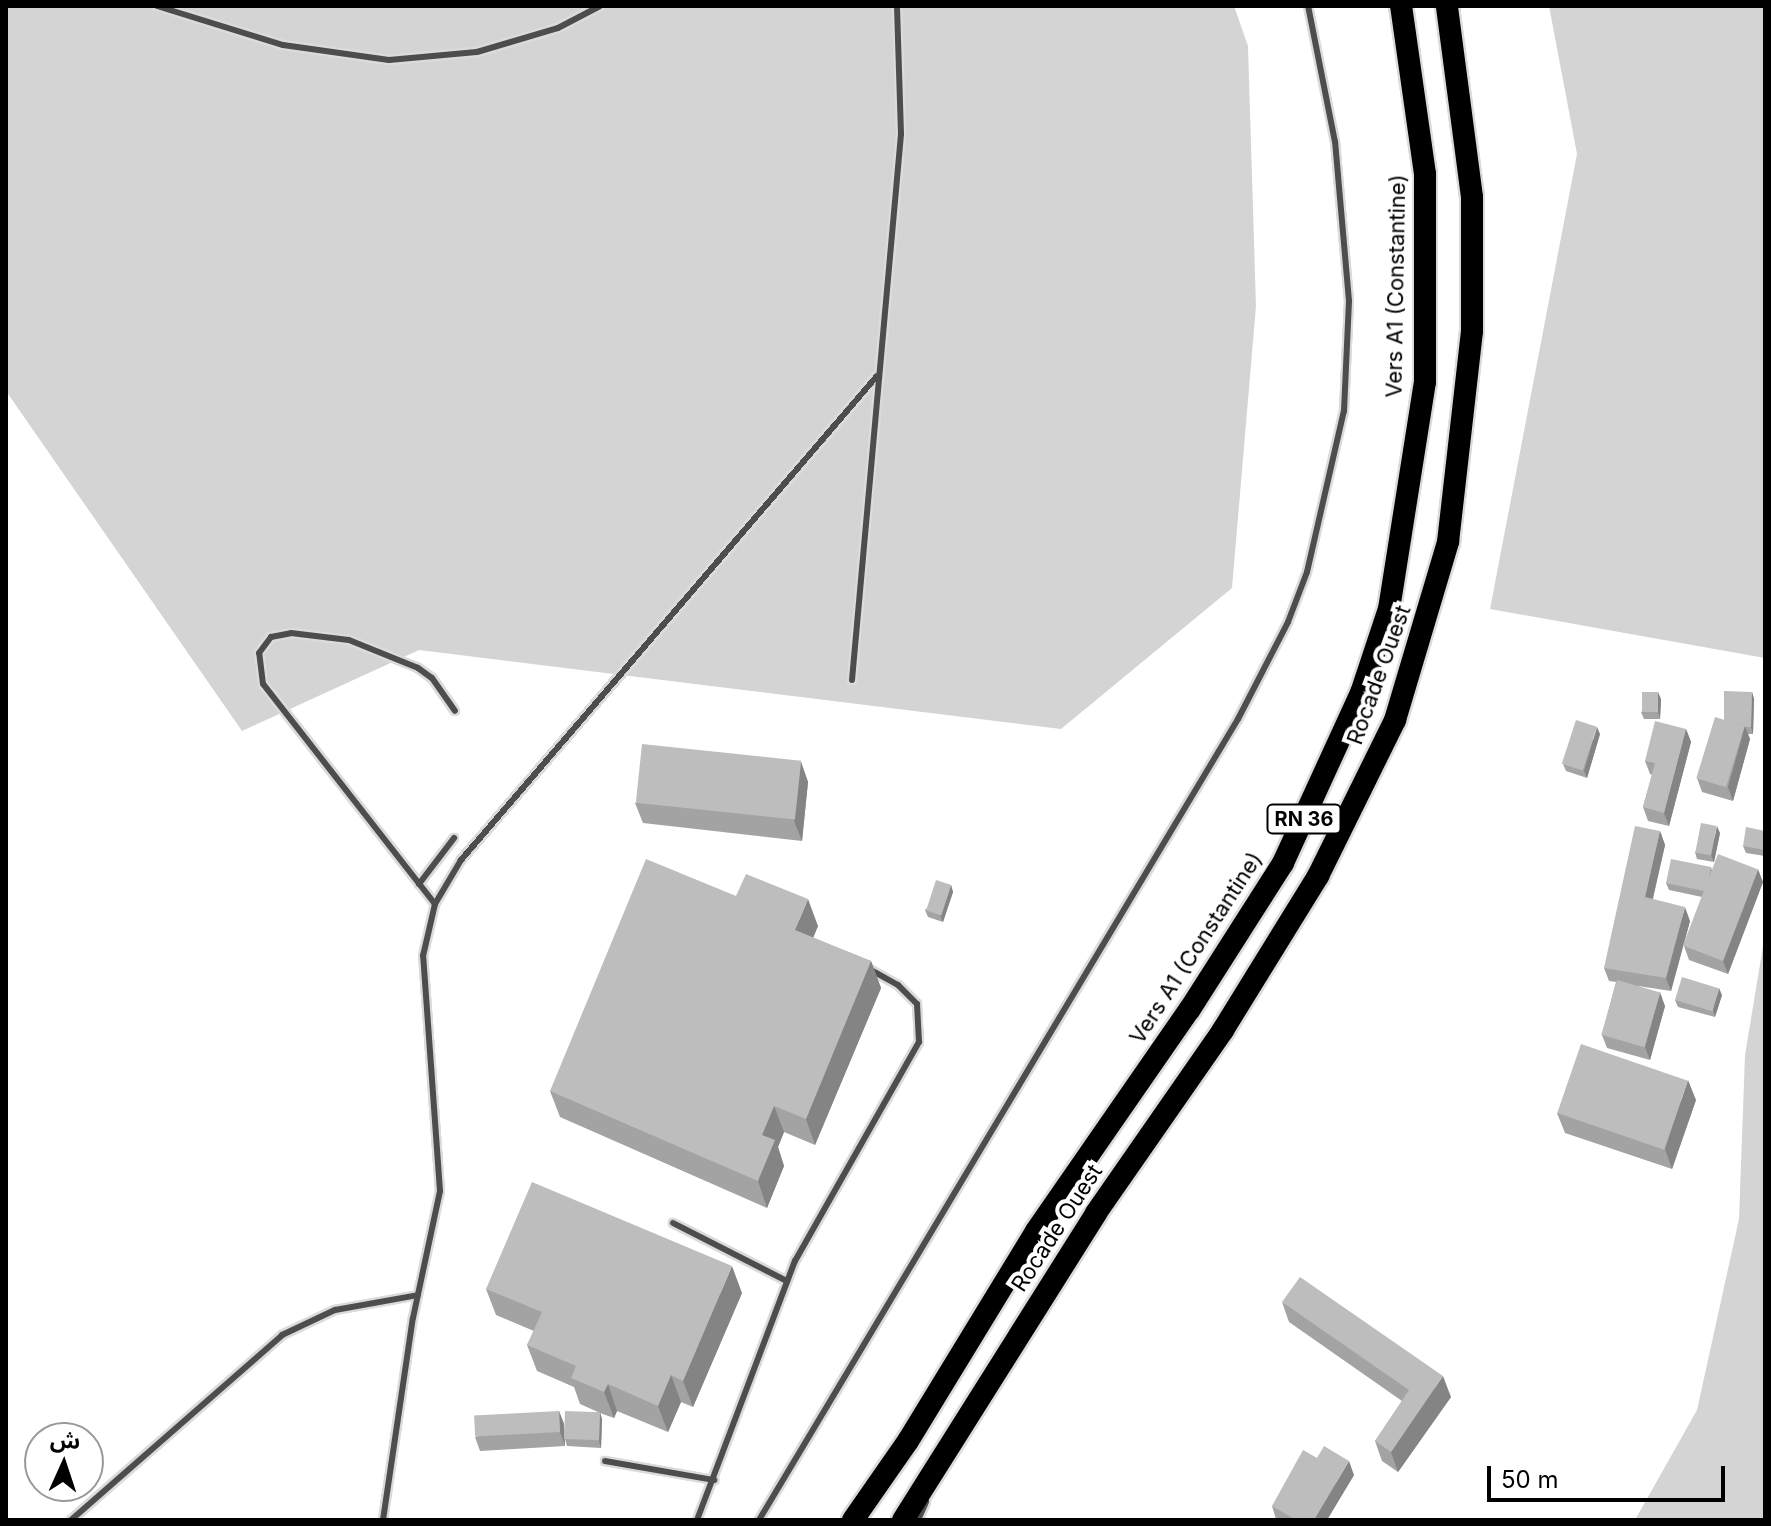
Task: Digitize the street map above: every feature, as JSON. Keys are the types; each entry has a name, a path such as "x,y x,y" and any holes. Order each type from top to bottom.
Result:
{"highway":[{"name":"Vers A1 (Constantine)","path":"853,1520 908,1441 1036,1231 1190,1009 1283,863 1361,693 1389,609 1425,382 1425,174 1401,6"},
{"name":"Rocade Ouest","path":"903,1520 1310,889 1395,720 1448,542 1472,331 1472,197 1447,6"}],"lane":[{"path":"157,6 283,45 389,60 477,52 558,28 600,6"},
{"path":"852,680 901,134 897,6"},
{"path":"759,1520 1238,719 1307,572 1344,411 1349,301 1335,142 1308,6"},
{"path":"383,1520 418,1295 440,1191 423,956 435,904 461,860 877,376"},
{"path":"435,904 263,684 259,653 271,637 291,633 349,640 418,668 432,678 455,711"},
{"path":"419,884 454,838"},
{"path":"697,1520 787,1281 922,1030 909,993 856,962"},
{"path":"673,1223 787,1281"},
{"path":"71,1520 282,1335 335,1310 418,1295"},
{"path":"918,1520 951,1444"},
{"path":"605,1461 714,1480"}],"shaded area":[{"path":"6,6 1234,6 1248,46 1256,306 1232,588 1061,729 419,650 242,731 6,391"},
{"path":"1549,6 1765,6 1765,658 1490,609 1577,154"},
{"path":"1765,934 1765,1520 1635,1520 1697,1410 1739,1219 1745,1055"}],"building":[{"path":"1724,691 1752,692 1751,727 1724,720"},
{"path":"1642,692 1658,692 1658,712 1642,712"},
{"path":"1715,717 1745,726 1726,787 1696,778"},
{"path":"1576,720 1597,727 1583,771 1562,764"},
{"path":"1655,721 1686,729 1664,813 1643,807 1655,763 1645,761"},
{"path":"642,744 801,761 795,819 636,803"},
{"path":"1701,823 1717,826 1711,856 1695,852"},
{"path":"1635,826 1660,831 1645,897 1685,907 1666,978 1604,968"},
{"path":"1746,827 1765,831 1765,850 1743,846"},
{"path":"1718,854 1758,869 1723,961 1683,945"},
{"path":"646,859 736,896 746,874 808,899 795,930 871,961 806,1119 774,1106 762,1135 775,1140 758,1181 550,1091"},
{"path":"1671,859 1711,867 1704,891 1666,883"},
{"path":"936,880 951,885 941,915 926,910"},
{"path":"1682,977 1719,988 1712,1011 1675,1000"},
{"path":"1617,980 1660,992 1645,1047 1601,1035"},
{"path":"1581,1044 1688,1081 1664,1150 1557,1113"},
{"path":"532,1182 732,1266 683,1381 671,1375 658,1406 608,1384 604,1392 571,1378 576,1366 527,1345 542,1312 486,1289"},
{"path":"1300,1277 1443,1376 1391,1452 1375,1441 1409,1390 1282,1302"},
{"path":"559,1411 560,1432 475,1436 474,1415"},
{"path":"565,1411 600,1412 599,1440 564,1439"},
{"path":"1324,1446 1349,1461 1314,1520 1296,1520 1272,1506 1303,1450 1317,1458"}]}
